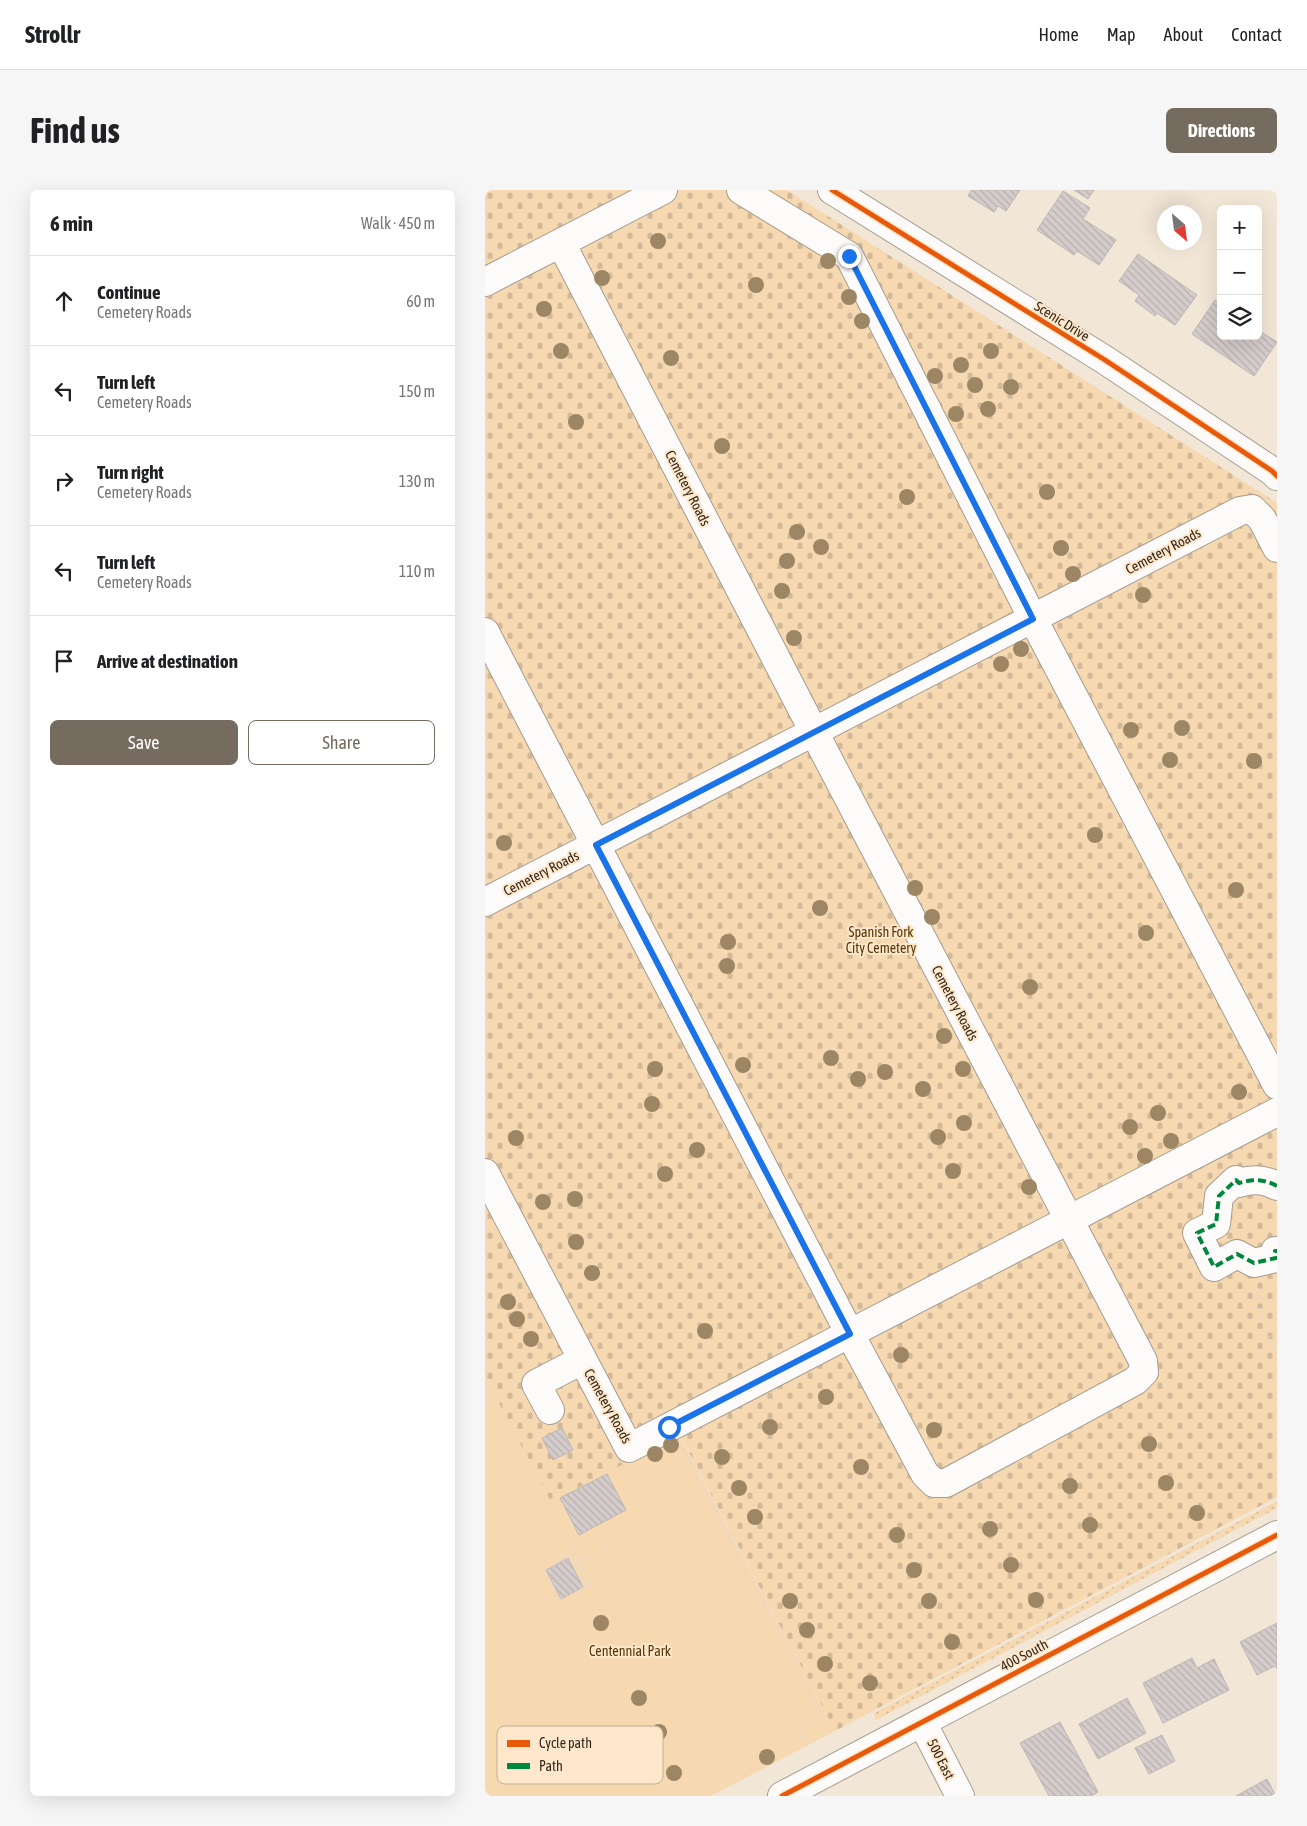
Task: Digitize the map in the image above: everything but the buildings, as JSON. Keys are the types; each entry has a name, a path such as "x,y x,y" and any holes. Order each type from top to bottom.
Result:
{"street":[{"path":"485,282 663,190"},
{"path":"741,190 849,256 1033,619 1277,1085"},
{"name":"Scenic Drive","path":"832,190 1105,360 1273,471 1277,476"},
{"name":"Cemetery Roads","path":"561,243 1069,1221"},
{"name":"Cemetery Roads","path":"485,902 1240,511 1252,509 1262,519 1277,548"},
{"name":"Cemetery Roads","path":"485,632 850,1334"},
{"name":"Cemetery Roads","path":"485,1173 629,1448 1277,1112"},
{"path":"1277,1186 1263,1180 1250,1180 1239,1183 1236,1180 1219,1196 1215,1224 1197,1233 1214,1266 1237,1254 1254,1263 1276,1258 1275,1251 1277,1251"},
{"path":"850,1334 925,1474 933,1483 946,1483 1135,1381 1144,1372 1143,1361 1069,1221"},
{"path":"550,1410 536,1384 582,1360"},
{"name":"400 South","path":"782,1796 1277,1535"},
{"name":"500 East","path":"922,1722 960,1796"}],"path":[{"path":"1257,1284 1260,1318 1266,1332 1277,1347"},
{"path":"672,1426 822,1716 799,1728 809,1746"},
{"path":"568,1541 591,1584 560,1601 544,1570 571,1555 577,1571 587,1586"},
{"path":"580,1564 613,1546"}],"green space":[{"name":"Spanish Fork City Cemetery","path":"485,190 787,190 1277,503 1277,1497 835,1731 680,1435 551,1503 485,1377"},
{"name":"Centennial Park","path":"485,1377 551,1502 679,1435 835,1731 711,1796 485,1796"},
{"path":"1277,1501 1277,1508 876,1720 874,1713"}],"marked path":[{"path":"1277,1186 1263,1181 1254,1180 1239,1183 1236,1180 1219,1196 1216,1224 1197,1233 1214,1267 1237,1254 1254,1263 1276,1258 1275,1251 1277,1251"}],"cycle path":[{"path":"832,190 1105,360 1277,476"},
{"path":"782,1796 1277,1535"}],"route":[{"path":"669,1427 850,1334 596,845 1033,619 849,256"}]}
